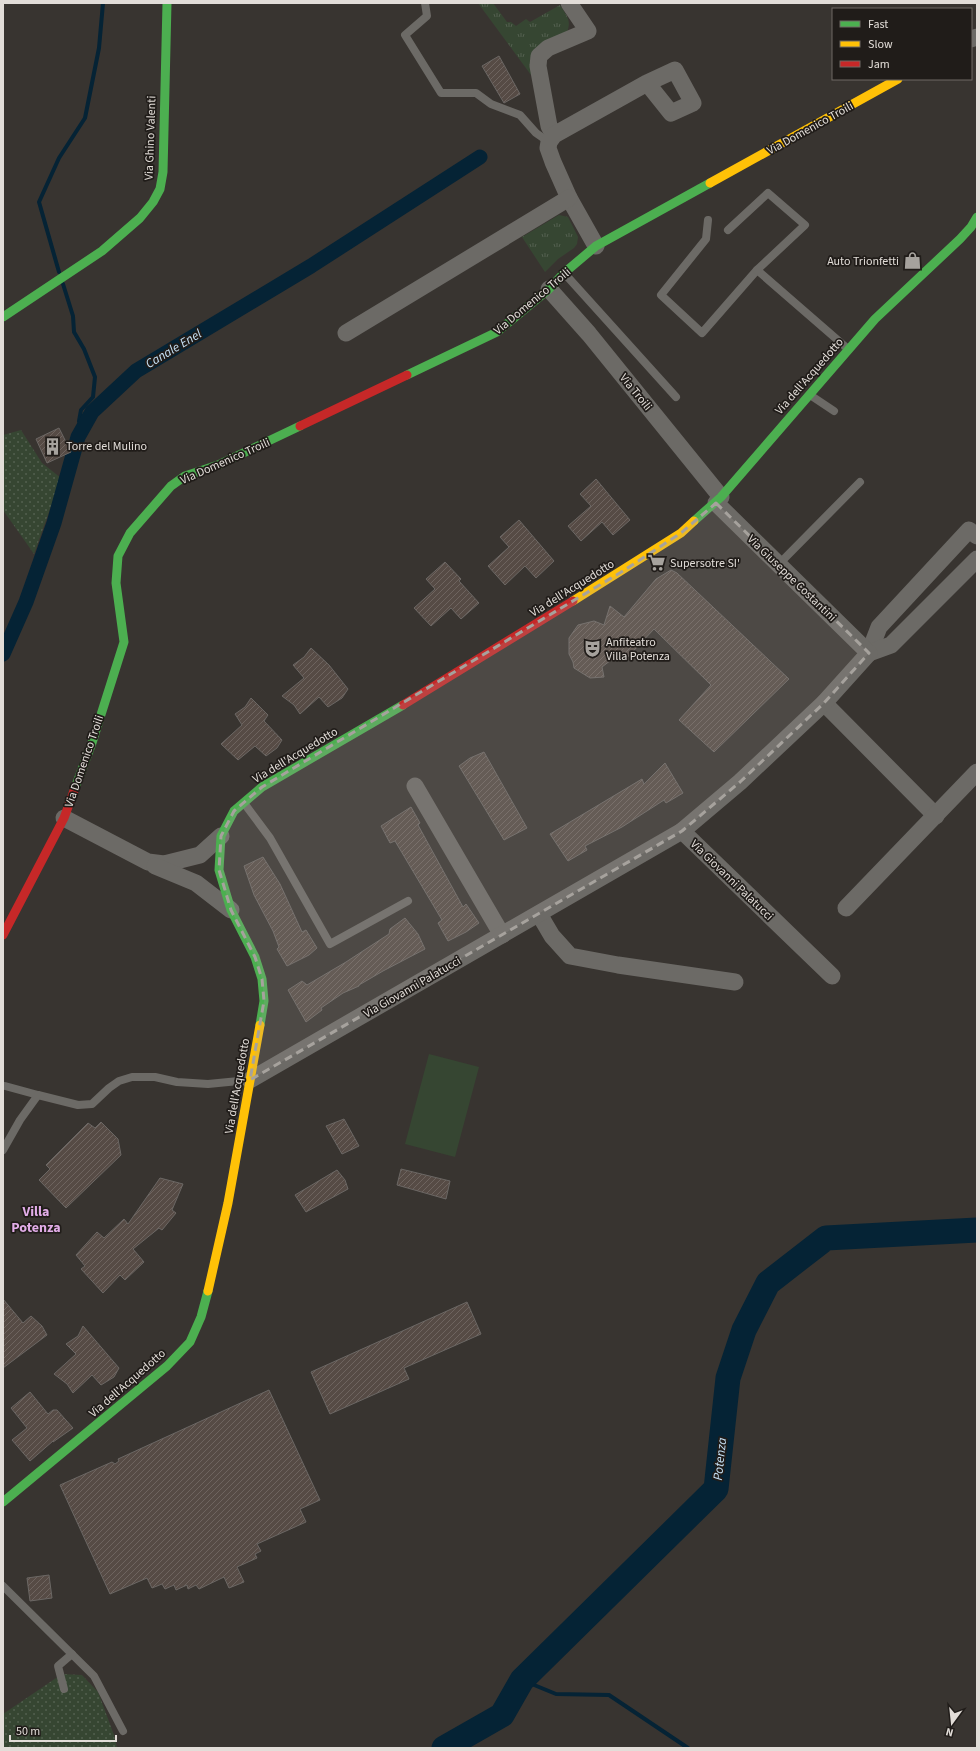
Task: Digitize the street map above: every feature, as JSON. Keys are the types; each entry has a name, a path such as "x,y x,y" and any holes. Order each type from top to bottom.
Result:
{"street":[{"name":"Via Ghino Valenti","path":"3,317 102,251 140,218 153,202 160,189 163,172 167,3"},
{"path":"569,3 588,31 548,48 539,56 538,66 552,138 548,148 569,198 596,246"},
{"name":"Via Domenico Troili","path":"3,935 64,818 92,743 124,642 116,583 118,556 130,533 171,486 185,476 218,465 341,408 497,332 549,289 564,273 596,246 896,80"},
{"path":"552,138 647,83"},
{"path":"346,333 569,198"},
{"name":"Via dell'Acquedotto","path":"3,1502 152,1378 190,1342 201,1318 212,1281 228,1203 264,1001 262,979 255,957 231,910 219,870 221,836 234,811 262,787 435,686 623,571 680,533 718,500 875,319 960,239 971,227 977,217"},
{"name":"Via Troili","path":"549,289 589,334 718,500"},
{"name":"Via Giuseppe Costantini","path":"718,500 778,565 869,653"},
{"path":"682,831 740,782 824,703 869,653 879,627 969,530 977,536"},
{"path":"869,653 891,644 977,559"},
{"path":"824,703 936,816"},
{"path":"846,908 977,772"},
{"path":"415,786 502,935"},
{"path":"64,818 148,862 196,883 231,910"},
{"name":"Via Giovanni Palatucci","path":"250,1080 682,831 832,976"},
{"path":"148,862 164,864 200,855 221,836"},
{"path":"539,914 552,936 570,956 618,965 735,982"},
{"path":"257,1042 271,1057 286,1060"}],"lane":[{"path":"425,3 427,16 405,35 441,93 476,93 491,104 520,115 536,133 552,138"},
{"path":"708,220 706,239 661,295 702,333 757,270 805,225 768,193 728,230"},
{"path":"757,270 848,350"},
{"path":"564,273 676,398"},
{"path":"809,394 834,411"},
{"path":"778,565 860,482"},
{"path":"244,803 270,838 330,944 408,901"},
{"path":"5,1086 78,1105 92,1104 119,1081 132,1077 155,1077 177,1082 208,1084 236,1080 250,1080"},
{"path":"3,1150 20,1120 38,1095"},
{"path":"3,1586 94,1676 123,1730"},
{"path":"64,1689 58,1666 72,1654"}],"highlighted area":[{"path":"716,503 869,653 824,703 740,782 682,831 250,1080 264,1001 262,979 255,957 231,910 219,870 221,836 234,811 262,787 623,571 681,533"}],"green space":[{"path":"478,3 493,3 507,22 511,22 516,26 526,19 530,22 560,5 569,21 567,32 531,75"},
{"path":"559,215 568,217 578,237 577,244 574,248 558,259 545,272 522,237"},
{"path":"21,430 42,463 61,478 34,554 3,510 3,435"},
{"path":"429,1054 479,1067 455,1157 405,1144"},
{"path":"62,1674 82,1675 98,1692 114,1735 117,1748 3,1748 3,1714"}],"building":[{"path":"499,56 520,94 504,103 482,66"},
{"name":"Torre del Mulino","path":"59,428 71,452 47,463 36,439"},
{"path":"596,479 630,520 613,535 602,522 581,541 568,526 591,506 580,494"},
{"path":"519,520 554,561 536,578 525,566 505,585 488,566 509,547 500,537"},
{"path":"445,562 461,579 459,581 479,603 461,619 451,608 431,626 414,608 435,589 426,579"},
{"path":"671,570 677,573 789,679 714,752 679,720 711,685 654,629 625,660 615,657 602,667 604,677 590,678 574,668 569,654 569,638 578,625 594,621 604,625 610,606 624,617 656,579"},
{"path":"311,648 329,665 348,689 342,698 328,707 319,697 300,714 294,705 282,696 304,678 293,665 304,657"},
{"path":"251,698 268,715 264,721 282,740 277,748 266,756 255,746 238,760 221,744 242,725 235,714 245,707"},
{"path":"484,752 527,828 504,840 459,766 470,758"},
{"path":"665,763 683,793 666,803 664,800 622,827 585,846 587,850 568,861 550,834 642,779 644,784"},
{"path":"411,807 420,823 418,825 463,907 466,904 479,923 466,932 448,941 438,923 442,920 395,841 390,843 381,826"},
{"path":"263,857 280,884 302,932 306,930 317,948 309,955 287,966 277,949 279,947 273,931 254,895 244,866"},
{"path":"405,918 418,934 425,949 383,971 359,986 343,993 321,1008 322,1010 306,1022 288,990 302,981 307,985 346,962 389,934 390,929"},
{"path":"344,1119 359,1146 342,1154 326,1126"},
{"path":"101,1122 118,1139 121,1155 66,1208 39,1180 50,1169 46,1165 88,1123 95,1128"},
{"path":"401,1169 450,1181 446,1199 397,1185"},
{"path":"337,1170 345,1180 348,1189 306,1212 295,1195"},
{"path":"160,1178 183,1184 172,1210 176,1213 162,1230 159,1228 133,1249 144,1262 125,1280 120,1275 103,1293 81,1269 85,1266 76,1255 97,1232 104,1238 124,1219 128,1224"},
{"path":"3,1299 23,1323 31,1316 42,1326 47,1335 3,1368"},
{"path":"467,1302 481,1334 404,1368 409,1379 330,1414 311,1372"},
{"path":"83,1326 119,1368 114,1377 101,1385 92,1375 73,1393 67,1384 54,1374 76,1354 66,1344 78,1336"},
{"path":"269,1390 320,1500 300,1509 306,1522 257,1544 261,1551 255,1554 257,1558 237,1567 244,1582 229,1588 224,1577 199,1589 196,1585 188,1589 187,1585 176,1590 174,1585 165,1589 162,1584 152,1588 147,1578 110,1594 60,1485 112,1462 115,1464 119,1461 118,1459"},
{"path":"30,1392 48,1414 53,1410 57,1410 73,1428 53,1441 30,1461 12,1440 27,1428 11,1408"},
{"path":"49,1575 52,1598 30,1601 27,1578"}],"waterway":[{"path":"59,272 39,202 59,158 85,118 99,48 103,3"},
{"name":"Canale Enel","path":"3,654 26,602 54,523 78,437 92,412 136,371 311,266 480,157"},
{"path":"63,284 73,316 74,332 84,349 95,377 93,397 81,410 79,421 83,429"},
{"name":"Potenza","path":"444,1748 502,1715 522,1680 716,1489 728,1378 744,1330 768,1283 826,1238 977,1230"},
{"path":"522,1680 556,1694 609,1695 688,1748"}],"traffic: fast":[{"path":"3,317 102,251 140,218 153,202 160,189 163,172 167,3"},
{"path":"407,375 497,332 549,289 564,273 596,246 710,183"},
{"path":"694,521 721,497 875,319 960,239 971,227 977,217"},
{"path":"75,788 92,743 124,642 116,583 118,556 130,533 171,486 185,476 218,465 300,426"},
{"path":"260,1025 264,1001 262,979 255,957 231,910 219,870 221,836 234,811 262,787 403,705"},
{"path":"3,1502 167,1366 190,1342 201,1317 208,1291"}],"traffic: slow":[{"path":"710,183 896,80"},
{"path":"573,601 681,533 694,521"},
{"path":"208,1291 228,1203 260,1025"}],"traffic: jam":[{"path":"300,426 407,375"},
{"path":"403,705 573,601"},
{"path":"3,935 64,818 75,788"}],"place":[{"name":"Auto Trionfetti","path":"912,261"},
{"name":"Torre del Mulino","path":"53,446"},
{"name":"Supersotre SI'","path":"657,563"},
{"name":"Anfiteatro Villa Potenza","path":"593,649"}],"district":[{"name":"Villa Potenza","path":"36,1220"}]}
